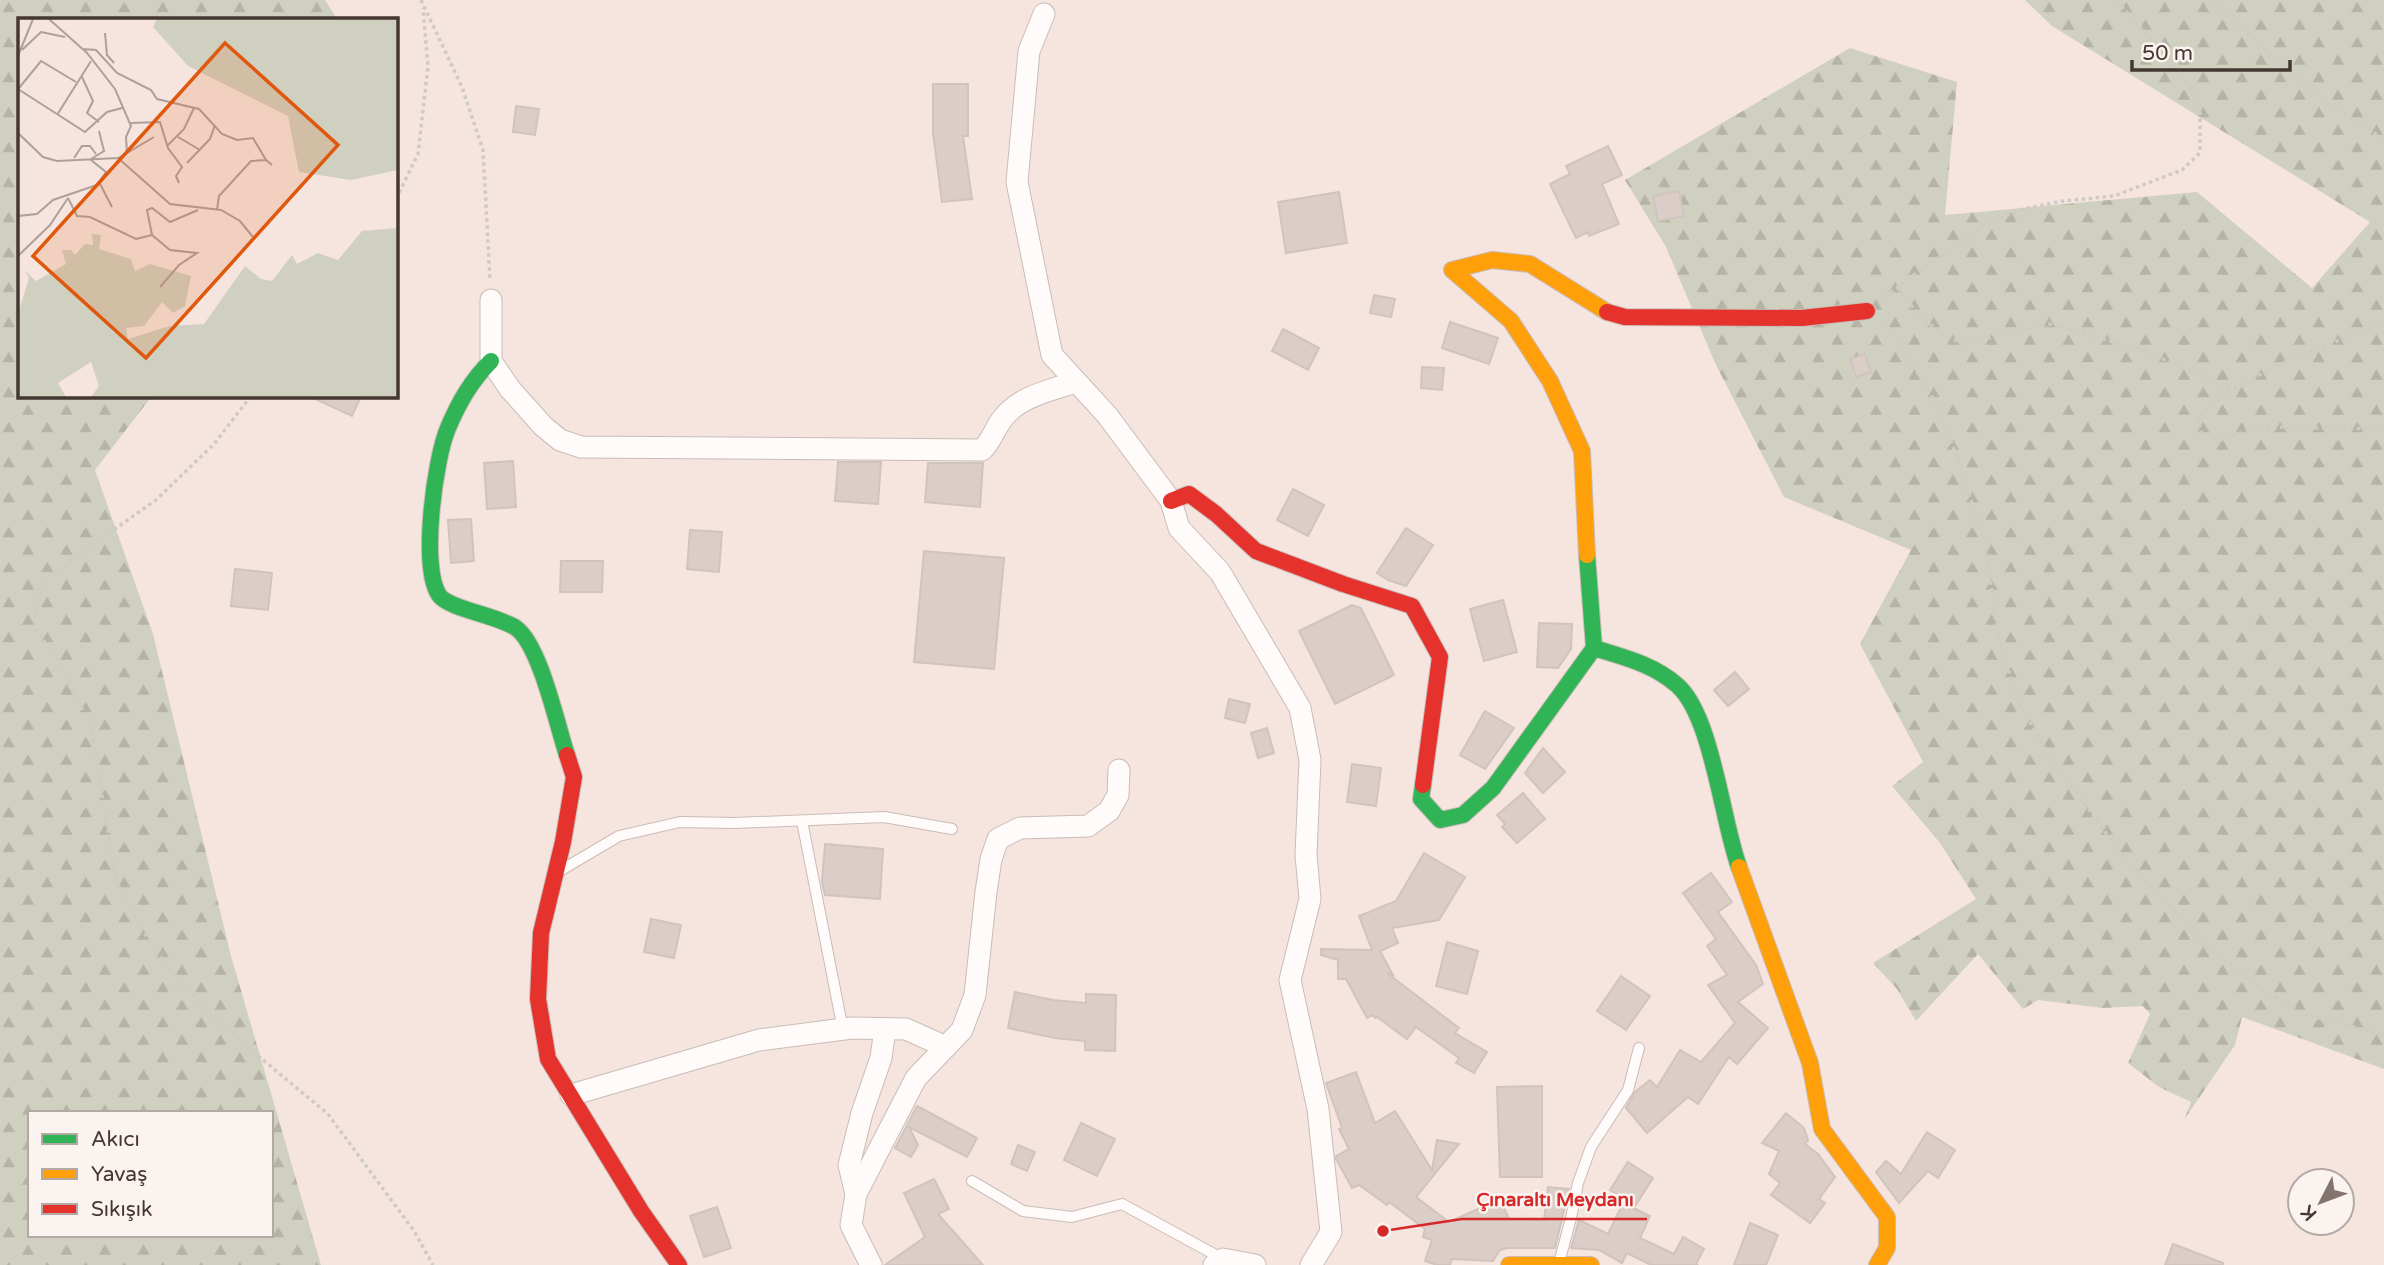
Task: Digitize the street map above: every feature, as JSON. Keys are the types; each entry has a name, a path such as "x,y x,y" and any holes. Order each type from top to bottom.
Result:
{"street":[{"path":"1044,14 1029,51 1017,182 1052,355 1107,415 1171,501 1179,528 1220,572 1300,708 1310,760 1306,855 1310,899 1290,980 1318,1110 1331,1232 1311,1265"},
{"path":"1171,501 1189,494 1216,514 1256,551 1343,584 1412,606 1440,657 1432,734 1421,799 1440,820 1463,815 1493,788 1594,648 1582,451 1550,381 1511,321 1452,270 1492,260 1530,264 1603,312 1625,317 1802,318 1867,311"},
{"path":"491,300 491,361 510,389 542,426 561,440 581,447 982,450 991,442 1001,420 1019,402 1075,382"},
{"path":"491,361 473,379 447,430 431,507 430,567 438,594 447,603 489,615 517,629 533,649 574,778 541,933 538,999 548,1059 641,1211 679,1265"},
{"path":"1594,648 1645,664 1679,686 1702,723 1735,857 1810,1063 1822,1129 1887,1217 1887,1248 1877,1265"},
{"path":"871,1265 851,1225 856,1194 916,1077 962,1030 975,995 986,892 991,859 998,839 1020,828 1088,826 1108,811 1118,795 1119,771"},
{"path":"856,1194 849,1165 862,1113 881,1058 885,1029"},
{"path":"570,1095 759,1040 843,1030 906,1029 946,1047"},
{"path":"1218,1262 1255,1265"},
{"path":"1508,1265 1591,1265"}],"lane":[{"path":"555,874 620,836 680,822 884,817 953,829"},
{"path":"802,821 843,1030"},
{"path":"1558,1264 1578,1183 1591,1147 1628,1090 1639,1048"},
{"path":"972,1181 1023,1211 1072,1217 1122,1204 1218,1262"}],"path":[{"path":"421,0 462,87 483,150 491,300"},
{"path":"2116,0 2182,76 2200,106 2200,153 2182,170 2114,196 2063,201 2018,210 1985,226 1867,311 1895,335 1937,405 1985,542 1998,637 2018,700 2045,750 2119,851 2207,947 2265,991 2307,1015 2384,1035"},
{"path":"2212,0 2323,101 2384,139"},
{"path":"397,197 418,153 428,67 423,6"},
{"path":"1898,288 1916,314 1934,330 1962,344 2049,324 2142,350 2235,390"},
{"path":"2384,322 2262,374 2211,405 2198,417 2201,432 2220,440 2259,427 2384,429"},
{"path":"250,397 214,444 156,500 44,581 35,600 36,630 57,660 91,726 116,881 154,950 209,1015 328,1114 414,1231 433,1265"}],"green space":[{"path":"0,0 325,0 336,18 18,18 18,397 151,397 95,470 153,634 231,956 321,1265 0,1265"},
{"path":"2025,0 2384,0 2384,1069 2242,1017 2235,1045 2184,1120 2191,1102 2159,1087 2128,1063 2150,1014 2143,1006 2102,1008 2038,1000 2023,1009 1978,954 1916,1021 1897,989 1873,963 1976,899 1940,843 1892,786 1923,762 1860,644 1911,550 1784,497 1715,363 1666,247 1625,180 1850,48 1957,82 1945,215 2197,192 2312,288 2370,222 2052,26"}],"building":[{"path":"933,84 968,84 968,136 963,136 972,199 942,202 933,133"},
{"path":"516,106 539,109 535,135 513,132"},
{"path":"1608,146 1622,175 1602,184 1619,224 1589,236 1588,232 1576,238 1550,184 1570,174 1566,166"},
{"path":"1679,191 1684,216 1658,221 1653,196"},
{"path":"1339,192 1347,243 1286,253 1278,202"},
{"path":"1374,295 1395,299 1391,317 1370,313"},
{"path":"1450,322 1498,338 1489,364 1442,348"},
{"path":"1283,329 1319,348 1308,370 1272,351"},
{"path":"1865,354 1871,372 1856,377 1850,359"},
{"path":"1422,367 1444,368 1442,390 1421,388"},
{"path":"311,397 361,397 352,416"},
{"path":"513,461 516,507 487,509 484,463"},
{"path":"838,462 881,462 878,504 835,501"},
{"path":"928,463 983,463 980,507 925,502"},
{"path":"1293,489 1324,505 1308,536 1277,520"},
{"path":"471,519 474,561 451,563 448,520"},
{"path":"1406,528 1433,545 1406,586 1377,573"},
{"path":"690,530 722,532 719,572 687,569"},
{"path":"924,551 1004,558 994,669 914,662"},
{"path":"561,561 603,561 602,592 560,592"},
{"path":"235,569 272,573 268,610 231,606"},
{"path":"1503,600 1517,652 1484,661 1470,609"},
{"path":"1352,605 1361,608 1394,675 1335,704 1299,631"},
{"path":"1539,623 1572,624 1571,649 1558,668 1537,667"},
{"path":"1735,672 1749,689 1728,706 1714,690"},
{"path":"1229,699 1250,704 1245,723 1225,718"},
{"path":"1485,711 1514,728 1485,769 1460,755"},
{"path":"1267,728 1274,753 1258,758 1251,733"},
{"path":"1543,748 1565,772 1543,793 1525,773"},
{"path":"1352,764 1381,768 1376,806 1347,802"},
{"path":"1523,793 1545,819 1517,843 1502,827 1505,824 1497,815"},
{"path":"825,844 883,849 880,899 825,895 822,882"},
{"path":"1424,853 1465,877 1439,920 1392,928 1398,943 1380,951 1393,975 1387,973 1459,1028 1455,1033 1487,1052 1474,1073 1456,1063 1459,1058 1416,1027 1407,1039 1377,1017 1373,1015 1367,1018 1346,979 1338,979 1338,960 1321,955 1321,949 1372,950 1359,916 1396,901"},
{"path":"1711,873 1732,902 1718,912 1756,965 1763,984 1738,1002 1768,1028 1737,1064 1729,1057 1698,1104 1688,1097 1647,1133 1626,1108 1635,1092 1650,1080 1657,1087 1680,1050 1701,1062 1735,1023 1708,985 1727,975 1707,946 1716,939 1683,893"},
{"path":"651,919 681,925 674,958 644,952"},
{"path":"1447,942 1478,951 1467,994 1436,986"},
{"path":"1621,976 1650,996 1626,1030 1597,1011"},
{"path":"1015,992 1086,1003 1086,994 1116,995 1115,1051 1085,1050 1085,1041 1008,1028"},
{"path":"1356,1072 1375,1123 1395,1111 1432,1170 1437,1140 1459,1144 1416,1197 1449,1222 1500,1199 1509,1219 1544,1220 1548,1187 1569,1189 1555,1248 1508,1248 1500,1250 1493,1261 1452,1259 1450,1265 1437,1265 1425,1261 1432,1240 1423,1237 1425,1229 1389,1202 1387,1205 1359,1185 1352,1188 1336,1159 1336,1156 1349,1149 1339,1129 1342,1128 1326,1083"},
{"path":"1542,1086 1542,1177 1500,1177 1497,1087"},
{"path":"917,1106 977,1138 967,1157 909,1127 918,1145 911,1157 895,1148"},
{"path":"1786,1113 1804,1128 1808,1140 1805,1144 1818,1154 1835,1177 1819,1199 1825,1203 1810,1223 1771,1195 1780,1183 1769,1174 1779,1151 1762,1143"},
{"path":"1081,1123 1115,1139 1097,1176 1064,1160"},
{"path":"1927,1132 1955,1150 1938,1178 1928,1171 1899,1203 1876,1172 1886,1161 1901,1174"},
{"path":"1018,1145 1035,1152 1027,1171 1011,1164"},
{"path":"1628,1162 1653,1178 1635,1206 1610,1190"},
{"path":"934,1179 949,1209 938,1214 983,1265 885,1265 925,1237 904,1193"},
{"path":"1623,1203 1650,1216 1640,1238 1674,1254 1683,1237 1704,1249 1696,1264 1698,1265 1651,1265 1627,1253 1622,1263 1599,1250 1571,1248 1579,1220 1608,1234"},
{"path":"717,1207 731,1248 704,1257 690,1216"},
{"path":"1750,1223 1778,1235 1766,1265 1734,1265"},
{"path":"2173,1244 2223,1263 2223,1265 2165,1265"}],"traffic: fast":[{"path":"491,361 477,376 461,401 443,443 434,487 430,538 433,581 444,600 508,623 525,637 540,668 567,755"},
{"path":"1423,785 1421,799 1440,820 1463,815 1493,788 1594,648 1587,555"},
{"path":"1594,648 1658,672 1677,685 1689,700 1708,744 1739,867"}],"traffic: slow":[{"path":"1587,555 1582,451 1550,381 1511,321 1452,270 1492,260 1530,264 1607,312"},
{"path":"1739,867 1810,1063 1822,1129 1887,1217 1887,1248 1877,1265"},
{"path":"1509,1265 1591,1265"}],"traffic: jam":[{"path":"1607,312 1625,317 1802,318 1867,311"},
{"path":"1171,501 1189,494 1216,514 1256,551 1343,584 1412,606 1440,657 1423,785"},
{"path":"567,755 574,777 563,842 541,933 538,999 548,1059 641,1211 679,1265"}],"place":[{"name":"Çınaraltı Meydanı","path":"1383,1231"}]}
